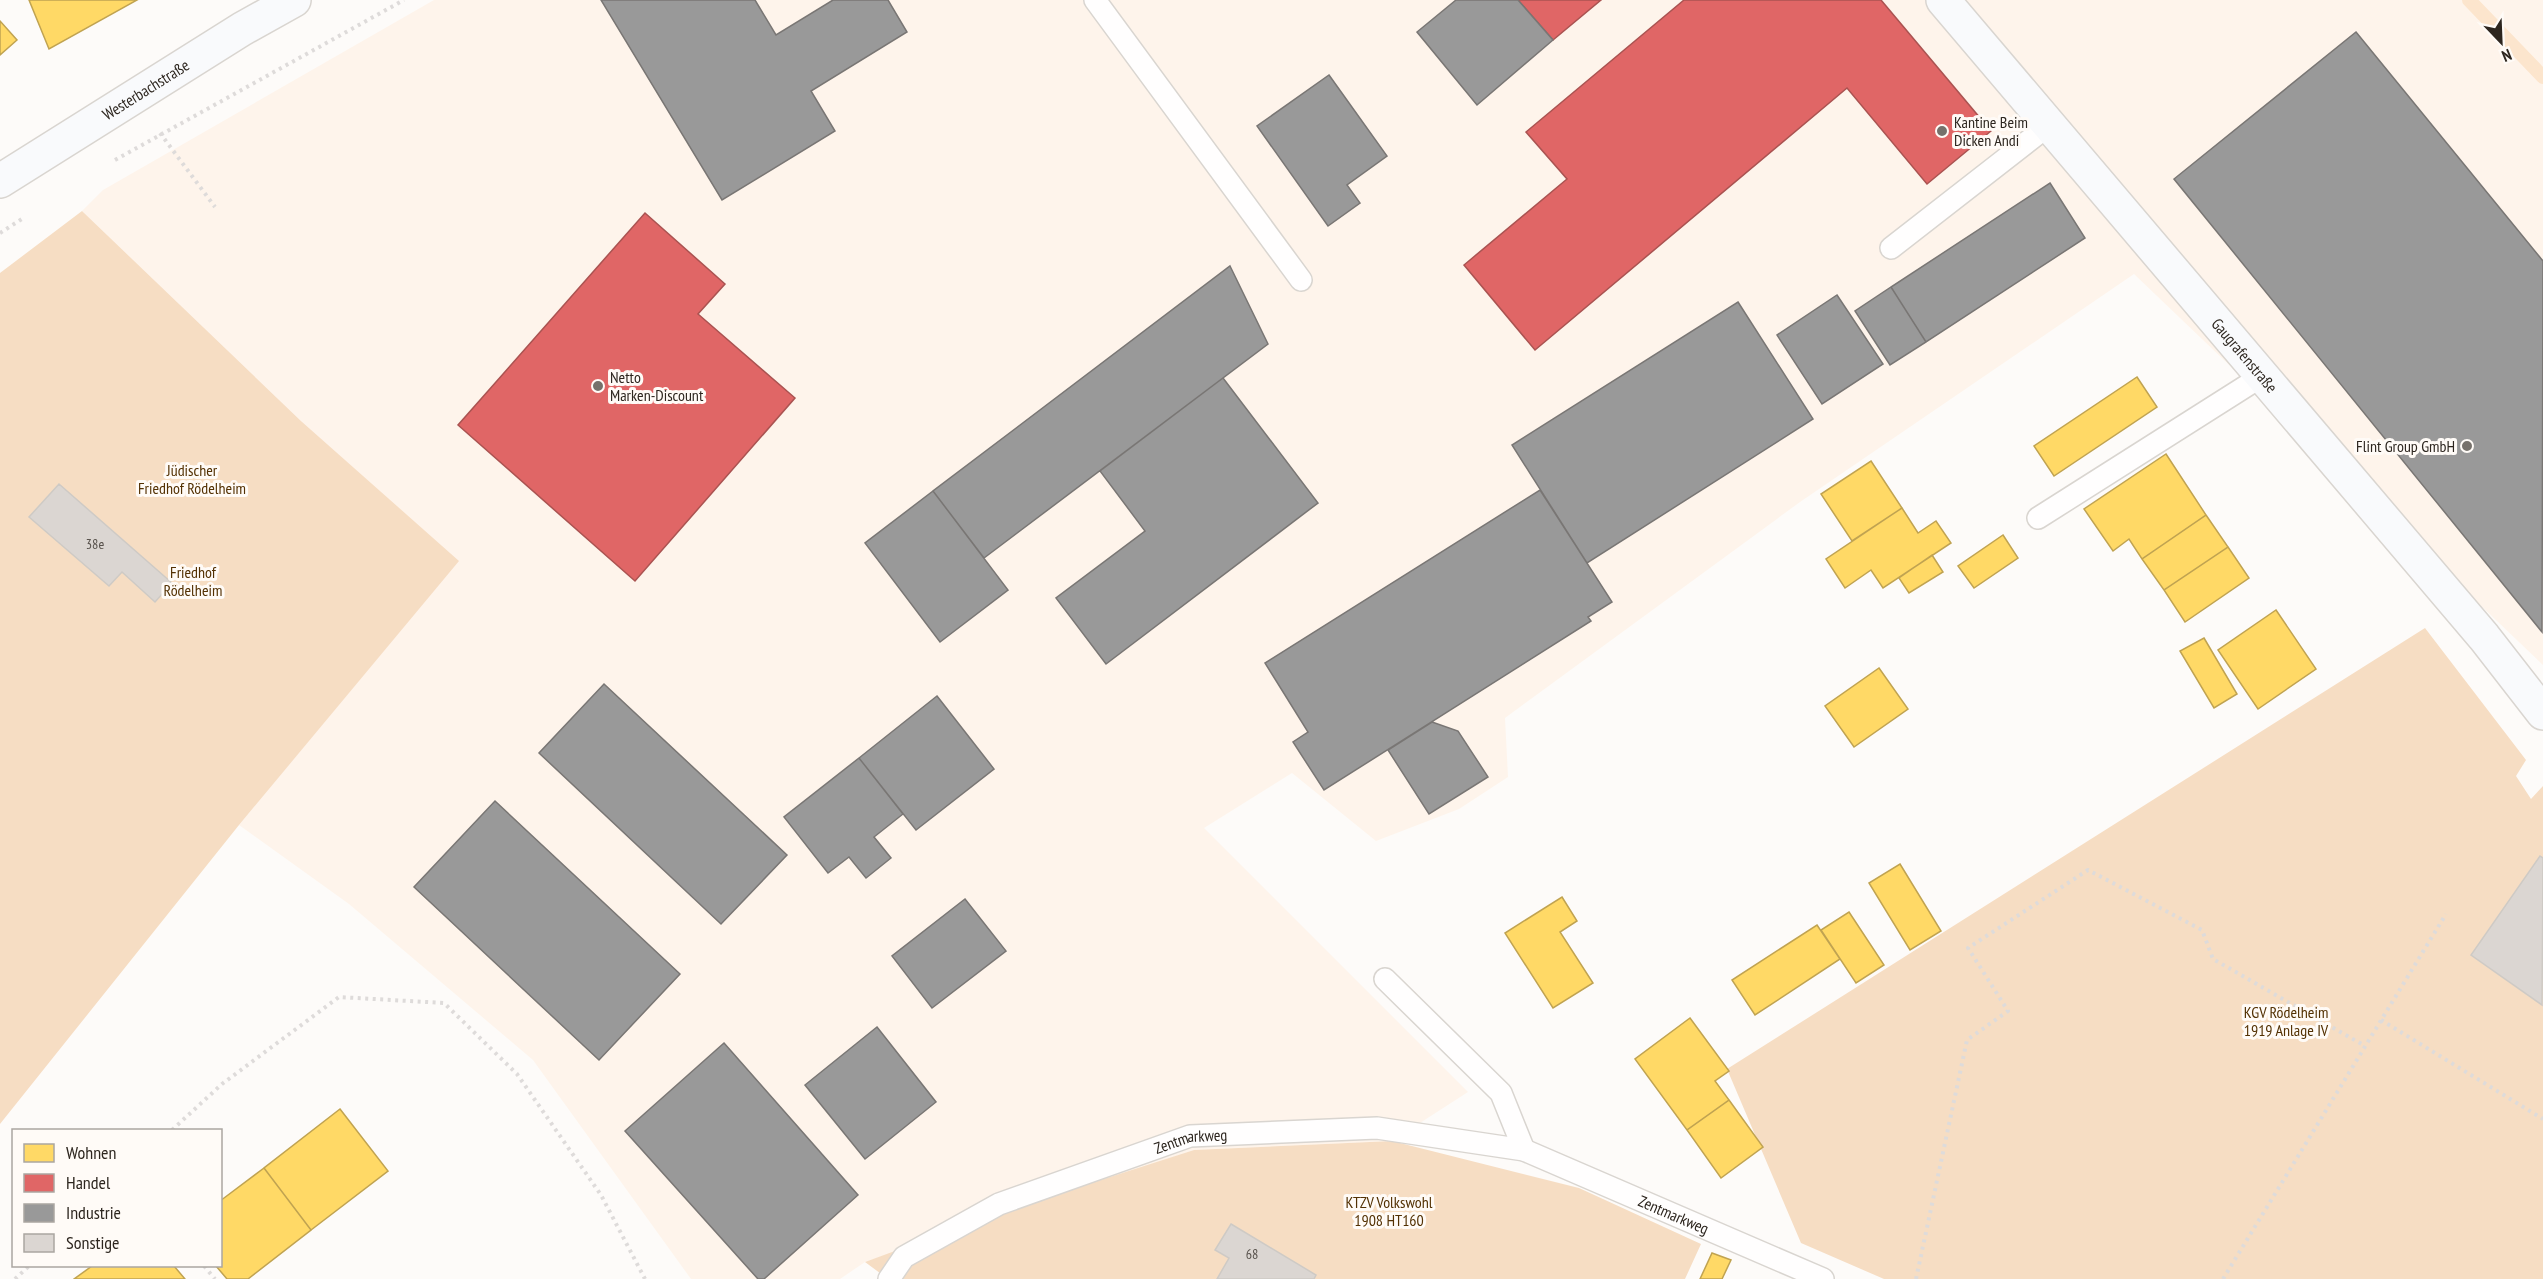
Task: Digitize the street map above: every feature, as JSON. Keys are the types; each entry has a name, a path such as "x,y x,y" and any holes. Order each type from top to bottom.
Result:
{"main road":[{"name":"Westerbachstraße","path":"0,181 242,29 294,0"},
{"name":"Gaugrafenstraße","path":"1943,0 2484,637 2543,713"}],"lane":[{"path":"1095,0 1301,280"},
{"path":"1892,248 2049,125"},
{"path":"2038,518 2262,376"},
{"path":"1385,979 1502,1093 1524,1150"},
{"name":"Zentmarkweg","path":"889,1279 904,1257 999,1204 1190,1136 1377,1128 1524,1150 1823,1279"}],"path":[{"path":"113,162 160,133 404,0"},
{"path":"160,133 215,207"},
{"path":"0,233 28,214"},
{"path":"1916,1279 1967,1040 2008,1011 1968,948 2088,870 2202,930 2213,959 2365,1046"},
{"path":"2223,1279 2446,914"},
{"path":"174,1129 222,1084 339,997 444,1003 516,1074 601,1195 645,1279"},
{"path":"2381,1020 2543,1119"},
{"path":"15,1279 28,1267"},
{"path":"205,1267 214,1279"}],"shaded area":[{"path":"434,0 2543,0 2543,665 2134,274 1800,502 1505,718 1508,777 1459,809 1376,841 1292,773 1204,828 1468,1092 1392,1141 1194,1150 865,1262 840,1279 691,1279 533,1060 349,904 239,825 458,561 301,421 82,211 103,190"}],"green space":[{"name":"Friedhof Rödelheim","path":"82,211 301,421 459,561 239,825 0,1124 0,273"},
{"name":"KGV Rödelheim 1919 Anlage IV","path":"2425,628 2526,760 2516,776 2531,799 2543,786 2543,1279 1884,1279 1801,1243 1727,1069"},
{"name":"KTZV Volkswohl 1908 HT160","path":"1392,1141 1579,1188 1701,1244 1685,1279 888,1279 865,1262 998,1213 1194,1150"}],"building: Wohnen":[{"path":"29,0 137,0 49,49"},
{"path":"0,21 17,40 0,55"},
{"path":"2137,377 2157,407 2054,476 2034,446"},
{"path":"2166,454 2206,515 2142,559 2129,539 2113,551 2084,509"},
{"path":"1871,461 1902,508 1852,541 1821,494"},
{"path":"1902,508 1918,533 1936,521 1951,543 1883,588 1871,570 1845,588 1826,559"},
{"path":"2206,515 2228,547 2164,590 2142,559"},
{"path":"2003,535 2018,558 1974,588 1958,566"},
{"path":"2228,547 2249,578 2185,622 2164,590"},
{"path":"1932,555 1943,572 1909,593 1899,578"},
{"path":"2276,610 2316,669 2258,709 2218,650"},
{"path":"2204,638 2237,694 2214,708 2180,651"},
{"path":"1879,668 1908,709 1854,747 1825,706"},
{"path":"1900,864 1941,931 1910,950 1869,883"},
{"path":"1562,897 1577,921 1560,932 1593,983 1553,1008 1505,933"},
{"path":"1849,912 1884,965 1856,983 1821,930"},
{"path":"1817,925 1840,959 1755,1015 1732,980"},
{"path":"1690,1018 1729,1071 1715,1081 1729,1100 1687,1130 1635,1059"},
{"path":"1729,1100 1763,1147 1721,1178 1687,1130"},
{"path":"340,1109 388,1171 311,1230 264,1168"},
{"path":"264,1168 311,1230 248,1279 227,1279 217,1267 222,1267 222,1200"},
{"path":"1712,1253 1731,1260 1722,1279 1700,1279"},
{"path":"91,1267 175,1267 185,1279 74,1279"}],"building: Handel":[{"path":"1518,0 1601,0 1553,40"},
{"path":"1684,0 1881,0 1991,131 1927,184 1847,88 1535,350 1464,265 1567,179 1526,132"},
{"path":"645,213 725,284 698,314 795,398 635,581 458,425"}],"building: Industrie":[{"path":"601,0 755,0 776,35 833,0 888,0 907,32 811,91 835,131 722,200"},
{"path":"1456,0 1518,0 1553,40 1477,105 1417,32"},
{"name":"Flint Group GmbH","path":"2356,32 2543,261 2542,632 2174,179"},
{"path":"1329,75 1387,156 1347,185 1360,203 1328,226 1257,126"},
{"path":"2050,183 2085,238 1926,342 1891,287"},
{"path":"1230,266 1268,344 984,558 933,491"},
{"path":"1891,287 1926,342 1890,365 1855,311"},
{"path":"1837,295 1883,364 1822,404 1777,335"},
{"path":"1738,302 1813,419 1587,563 1512,445"},
{"path":"1223,378 1318,503 1106,664 1056,598 1145,531 1100,471"},
{"path":"1540,490 1612,602 1588,617 1591,621 1324,790 1293,742 1308,732 1265,663"},
{"path":"933,491 1008,590 940,642 865,543"},
{"path":"604,684 787,855 721,924 539,753"},
{"path":"937,696 994,769 916,830 859,758"},
{"path":"1432,722 1458,731 1488,777 1429,814 1388,750"},
{"path":"859,758 903,814 874,837 891,858 866,878 849,857 828,873 784,817"},
{"path":"495,801 680,974 599,1060 414,887"},
{"path":"965,899 1006,951 932,1008 892,956"},
{"path":"877,1027 936,1102 865,1159 805,1085"},
{"path":"724,1043 858,1195 764,1279 758,1279 625,1131"}],"building: Sonstige":[{"path":"59,484 172,583 155,602 122,572 109,586 29,517"},
{"path":"2540,856 2543,858 2542,1005 2471,955"},
{"path":"1231,1224 1316,1275 1314,1279 1217,1279 1229,1258 1215,1250"}],"waterway":[{"path":"2469,0 2543,77"}],"place":[{"name":"Kantine Beim Dicken Andi","path":"1942,131"},
{"name":"Netto Marken-Discount","path":"598,386"},
{"name":"Flint Group GmbH","path":"2467,446"}],"park label":[{"name":"Jüdischer Friedhof Rödelheim","path":"192,479"}]}
